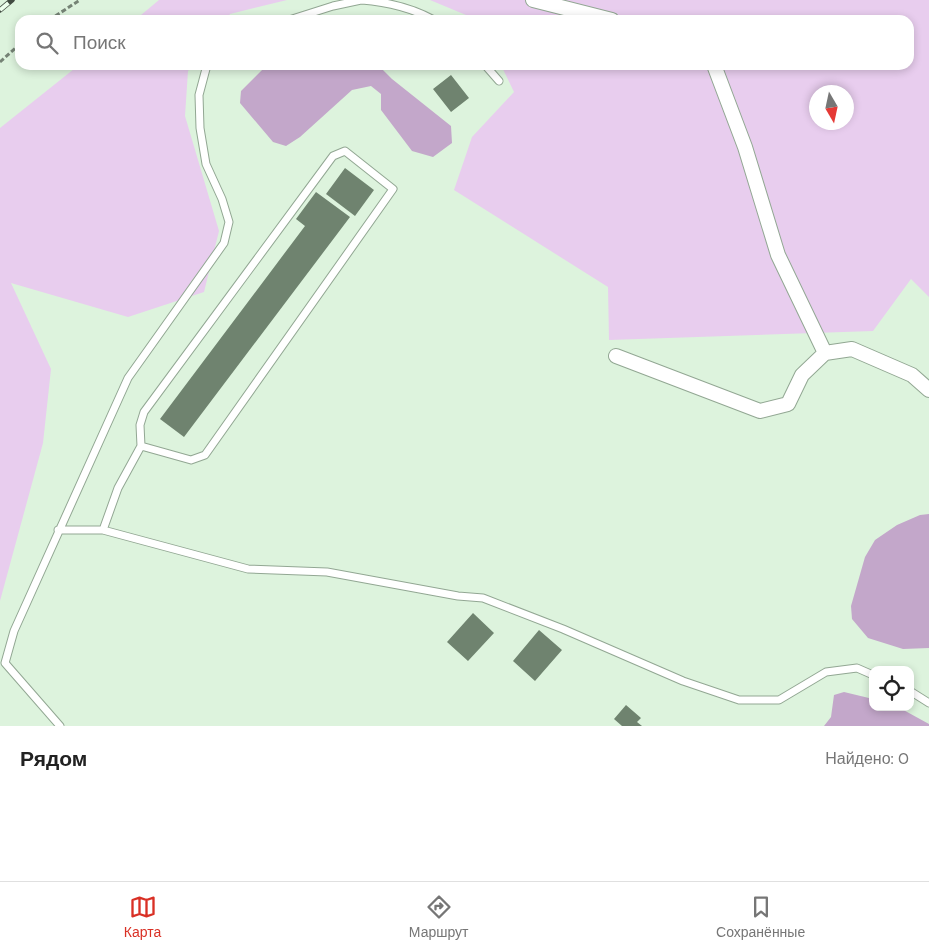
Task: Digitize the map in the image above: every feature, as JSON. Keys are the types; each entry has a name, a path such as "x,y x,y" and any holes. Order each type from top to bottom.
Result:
{"street":[{"path":"533,0 592,15"},
{"path":"716,70 745,147 778,255 825,353"},
{"path":"616,356 760,411 788,404 802,375 825,353 852,349 912,375 929,390"}],"lane":[{"path":"305,15 362,0 384,2 425,15"},
{"path":"60,726 5,663 14,631 128,378 224,243 229,222 222,199 206,164 200,128 199,95 206,70"},
{"path":"489,70 499,81"},
{"path":"103,530 118,488 141,446 140,425 144,412 333,156 345,151 393,189 204,454 190,460 141,446"},
{"path":"58,530 103,530 248,569 327,572 458,596 483,598 563,629 683,681 739,700 779,700 826,672 857,668 869,673"},
{"path":"914,694 929,703"}],"path":[{"path":"56,15 80,0"},
{"path":"0,62 15,48"}],"shaded area":[{"path":"159,0 287,0 229,15 141,15"},
{"path":"430,0 929,0 929,297 911,279 873,331 609,340 608,287 454,190 472,137 514,92 503,70 914,70 914,15 466,15"},
{"path":"73,70 189,70 185,116 219,231 204,292 128,317 11,283 51,369 43,443 0,601 0,128"},
{"path":"262,70 383,70 451,126 452,143 433,157 412,151 381,110 381,94 371,86 352,90 300,137 286,146 273,142 240,103 241,91"},
{"path":"929,514 929,648 903,649 868,638 852,619 851,606 865,557 875,540 897,525 920,515"},
{"path":"844,692 869,698 869,711 905,711 929,724 929,726 824,726 831,717 834,695"}],"building":[{"path":"451,75 469,98 451,112 433,89"},
{"path":"345,168 374,190 355,216 326,194"},
{"path":"316,192 350,217 184,437 160,419 305,226 296,219"},
{"path":"473,613 494,633 468,661 447,642"},
{"path":"539,630 562,650 535,681 513,661"},
{"path":"626,705 641,718 637,722 642,726 622,726 614,719"}],"railway":[{"path":"0,10 12,0"}]}
